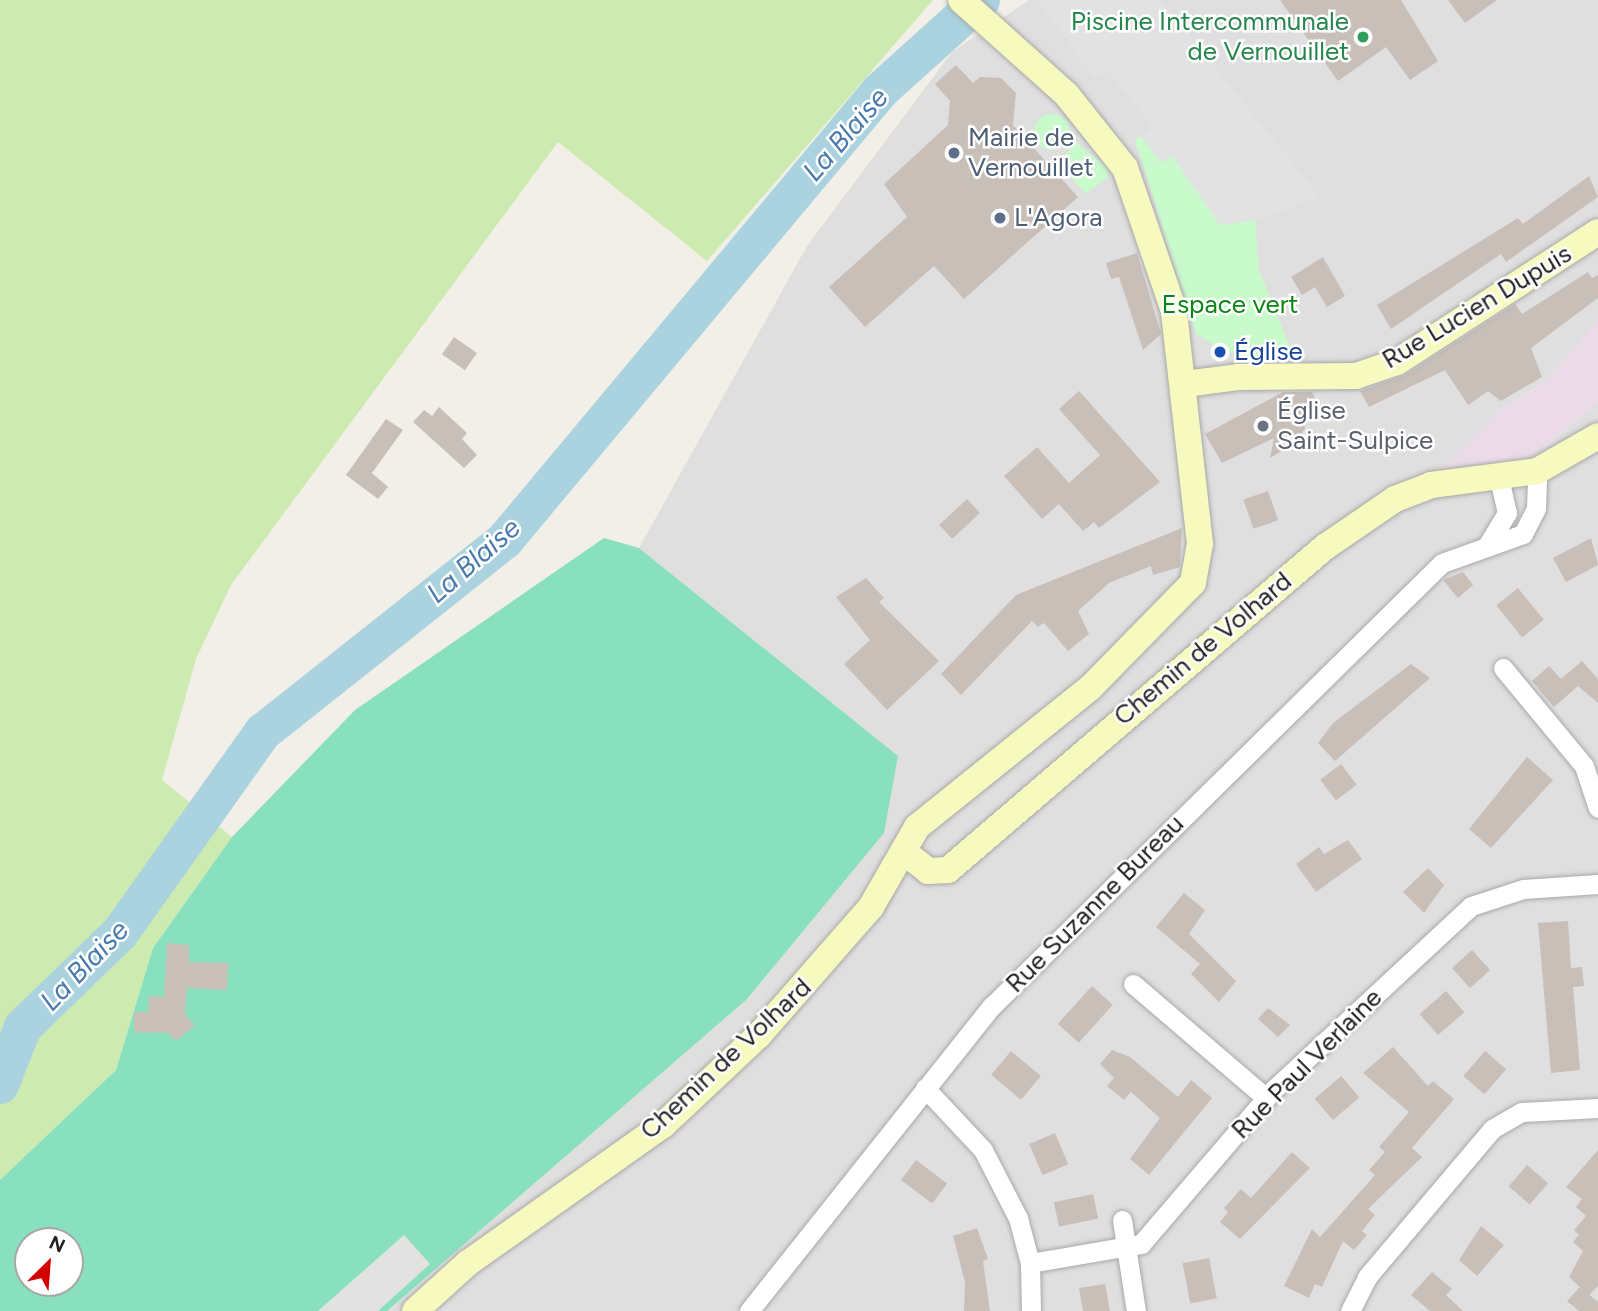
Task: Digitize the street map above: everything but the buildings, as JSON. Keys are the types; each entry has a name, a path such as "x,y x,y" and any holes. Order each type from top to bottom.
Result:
{"street":[{"name":"Chemin de Volhard","path":"415,1311 468,1263 663,1125 759,1035 825,967 904,852 917,827 1090,688 1193,583 1200,544 1185,384 1174,311 1125,168 1067,95 961,0"},
{"name":"Rue Lucien Dupuis","path":"1185,384 1238,377 1356,376 1397,362 1598,232"},
{"name":"Chemin de Volhard","path":"904,852 928,871 948,870 1353,526 1413,491 1537,471 1598,436"},
{"name":"Rue Suzanne Bureau","path":"749,1311 992,1006 1353,645 1441,563 1523,534 1536,508 1537,471"},
{"path":"1487,547 1507,513 1499,479"},
{"path":"1503,667 1584,766 1598,808"},
{"name":"Rue Paul Verlaine","path":"1030,1263 1140,1244 1266,1098 1471,906 1523,889 1598,884"},
{"path":"1133,985 1266,1098"},
{"path":"925,1088 983,1150 1018,1218 1030,1263 1031,1311"},
{"path":"1350,1311 1367,1277 1492,1129 1522,1112 1598,1108"},
{"path":"1122,1220 1136,1311"}],"shaded area":[{"path":"1029,0 1598,0 1598,321 1548,380 1499,411 1546,446 1598,402 1598,1311 387,1311 746,1000 897,756 639,548 807,246 952,52"},
{"path":"1037,0 1161,0 1320,197 1255,220 1220,225 1172,156 1161,163 1141,136 1152,126 1109,72 1094,78"},
{"path":"1598,321 1598,402 1546,446 1506,464 1443,467 1499,411 1548,380"},
{"path":"404,1235 430,1264 378,1311 318,1311"}],"green space":[{"path":"0,0 933,0 707,261 558,142 231,585 196,659 162,780 232,837 153,948 116,1070 0,1180"},
{"path":"1052,114 1065,119 1070,132 1065,145 1052,150 1039,145 1034,132 1039,119"},
{"name":"Espace vert","path":"1141,136 1161,162 1172,155 1220,225 1255,220 1259,270 1295,360 1226,352 1196,334 1135,140"},
{"path":"1077,143 1108,168 1107,178 1086,194 1057,162"},
{"path":"604,538 639,548 898,756 884,833 746,1000 387,1311 0,1311 0,1180 116,1070 153,948 232,837 355,710"}],"waterway":[{"name":"La Blaise","path":"0,1085 23,1027 120,933 263,732 505,540 880,91 981,0"}],"place":[{"name":"Piscine Intercommunale de Vernouillet","path":"1363,37"},
{"name":"Mairie de Vernouillet","path":"954,153"},
{"name":"L'Agora","path":"1000,218"},
{"name":"Église","path":"1220,352"},
{"name":"Église Saint-Sulpice","path":"1263,426"}]}
